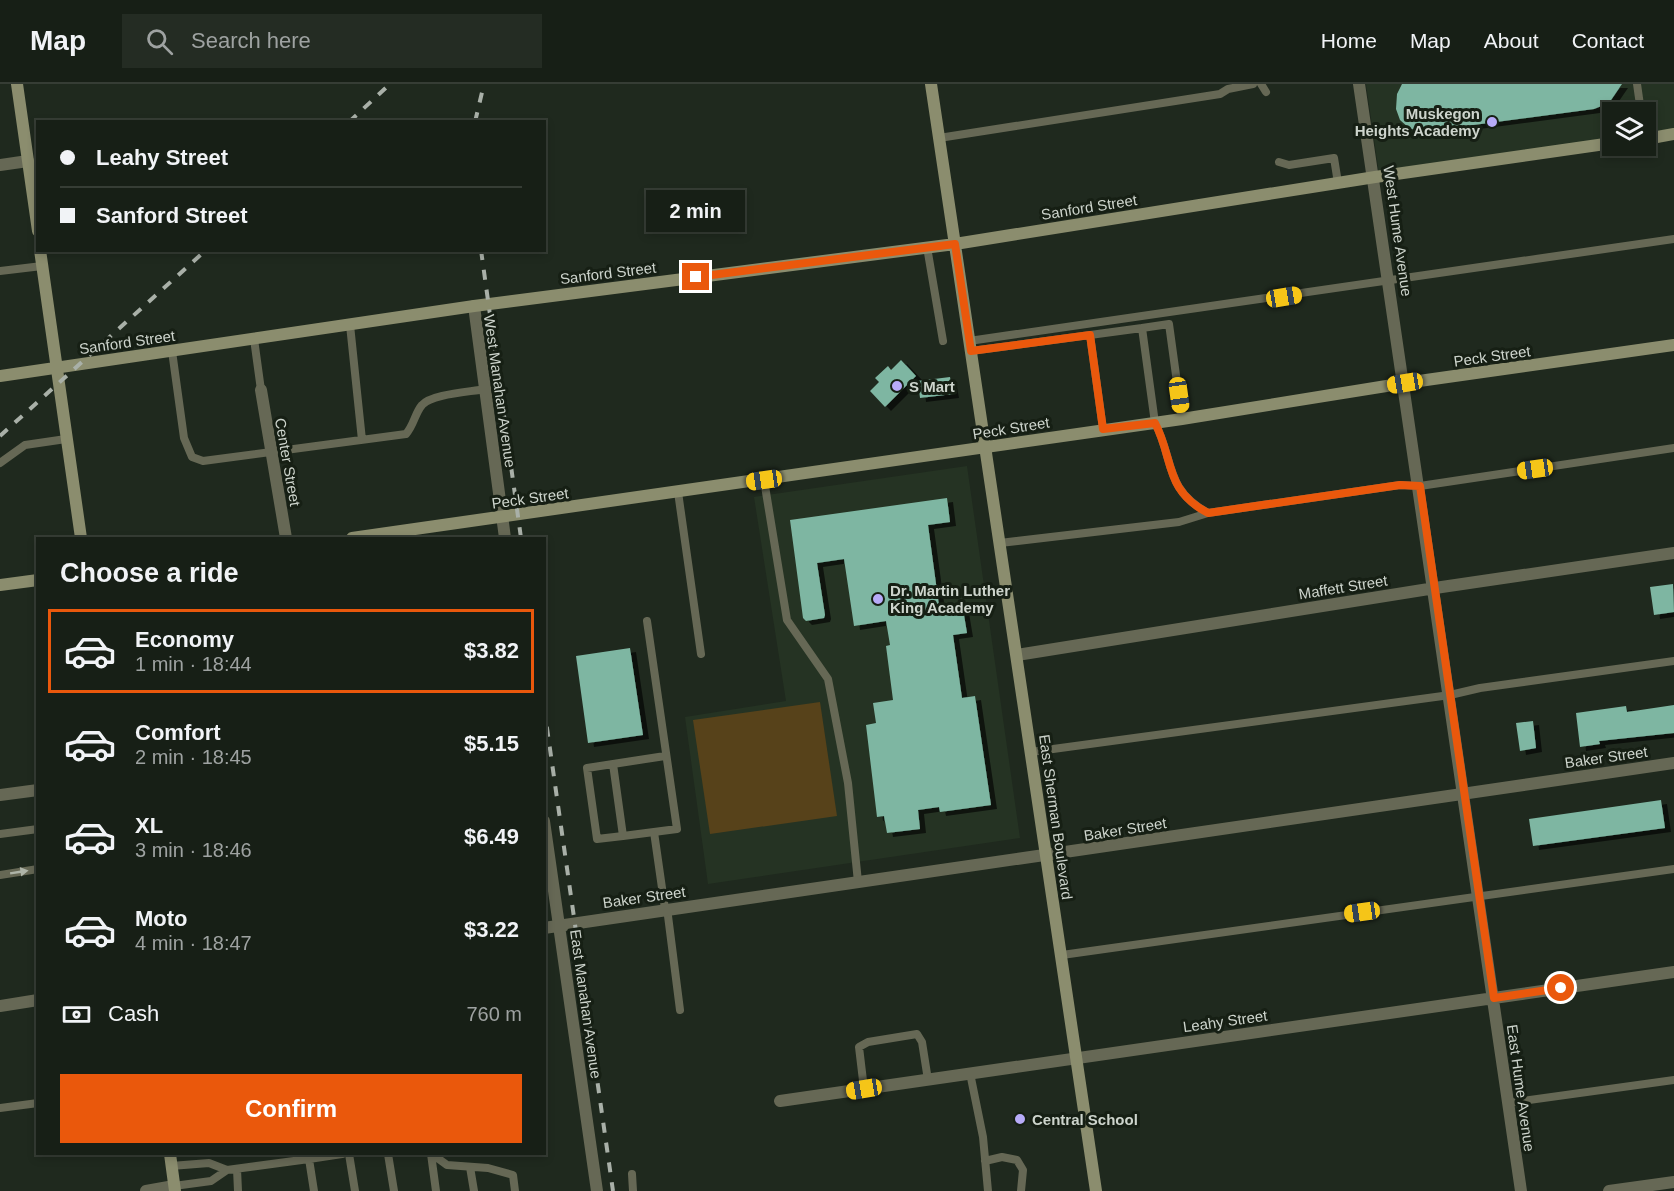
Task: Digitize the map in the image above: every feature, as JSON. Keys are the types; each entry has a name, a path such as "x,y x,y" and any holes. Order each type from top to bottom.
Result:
{"street":[{"path":"17,84 28,161 34,174 36,202"},
{"name":"East Sherman Boulevard","path":"931,84 1096,1191"},
{"name":"West Hume Avenue","path":"1359,84 1405,383"},
{"path":"1656,137 1674,134"},
{"name":"Sanford Street","path":"0,376 474,306 955,244 1375,177 1602,144"},
{"path":"0,165 28,161"},
{"path":"40,252 81,537"},
{"name":"West Manahan Avenue","path":"474,306 502,517"},
{"name":"Peck Street","path":"359,537 1155,423 1405,383 1674,345"},
{"name":"East Hume Avenue","path":"1405,383 1521,1191"},
{"name":"Center Street","path":"261,390 286,537"},
{"path":"502,517 505,537"},
{"name":"Maffett Street","path":"1017,655 1435,588 1674,553"},
{"path":"0,585 36,579"},
{"name":"Baker Street","path":"546,928 1674,763"},
{"path":"0,795 36,790"},
{"name":"East Manahan Avenue","path":"547,851 597,1191"},
{"name":"Leahy Street","path":"780,1101 1674,972"},
{"path":"0,1006 36,1000"},
{"path":"146,1191 174,1189 171,1160"},
{"path":"1609,1191 1674,1182"}],"lane":[{"path":"939,138 1220,94 1228,89 1253,84"},
{"path":"1637,84 1640,102"},
{"path":"1279,162 1289,165 1334,158 1338,183"},
{"path":"970,346 1674,239"},
{"path":"927,247 943,341"},
{"path":"0,271 42,266"},
{"path":"970,346 1090,335 1169,324 1182,419"},
{"path":"350,325 362,440"},
{"path":"1142,328 1155,423 1161,434 1172,478 1196,506 1208,513"},
{"path":"1090,335 1103,429"},
{"path":"254,339 261,390"},
{"path":"172,351 184,438 192,457 203,461 406,434 414,425 421,406 431,399 485,389"},
{"path":"0,463 25,446 66,439"},
{"path":"1000,543 1179,522 1208,513 1400,485 1420,486 1674,448"},
{"path":"764,480 787,620 828,679 848,783 858,882"},
{"path":"678,492 702,654"},
{"path":"647,621 666,737 665,756 677,829 597,839 587,768 665,756"},
{"path":"1031,752 1450,695 1480,688 1674,661"},
{"path":"613,764 623,836"},
{"path":"0,834 36,829"},
{"path":"654,832 680,1010"},
{"path":"0,875 36,869"},
{"path":"1062,955 1674,869"},
{"path":"864,1089 859,1047 868,1042 917,1034 922,1042 928,1080"},
{"path":"970,1074 983,1137 988,1191"},
{"path":"1508,1103 1674,1080"},
{"path":"0,1108 36,1103"},
{"path":"171,1160 209,1163 227,1170 335,1155"},
{"path":"349,1155 354,1191"},
{"path":"388,1155 394,1191"},
{"path":"431,1155 436,1191"},
{"path":"432,1155 447,1165 488,1168 513,1175 515,1191"},
{"path":"985,1161 1002,1156 1017,1160 1023,1170 1021,1191"},
{"path":"309,1159 314,1191"},
{"path":"471,1167 474,1191"},
{"path":"237,1169 238,1191"},
{"path":"174,1189 211,1181 227,1170"},
{"path":"632,1174 633,1191"}],"shaded area":[{"name":"Muskegon Heights Academy","path":"1366,84 1674,84 1674,131 1656,134 1656,102 1602,102 1602,140 1379,173"},
{"name":"Dr. Martin Luther King Academy","path":"967,466 1020,838 708,884 685,717 786,701 754,497"},
{"path":"820,702 837,816 710,834 693,720"}],"building":[{"path":"1402,84 1622,84 1610,102 1602,102 1602,106 1594,109 1421,132 1409,128 1400,120 1396,109 1397,94"},
{"path":"901,360 916,376 885,407 870,391 879,382 875,378 888,366 891,370"},
{"path":"950,377 953,394 920,398 918,381"},
{"path":"947,498 950,522 928,525 940,613 963,609 967,633 953,635 962,698 975,696 991,805 940,812 939,807 918,810 920,829 887,833 884,816 877,817 866,725 876,723 873,703 893,700 886,646 890,645 886,621 854,626 844,559 817,563 825,615 824,618 806,621 803,618 790,520"},
{"path":"1673,584 1674,612 1654,615 1650,587"},
{"path":"630,648 643,735 588,743 576,656"},
{"path":"1674,705 1674,733 1599,741 1600,744 1580,747 1576,713 1626,706 1627,712"},
{"path":"1533,721 1536,748 1520,751 1516,723"},
{"path":"1661,800 1665,828 1533,846 1529,819"}],"railway":[{"path":"351,120 390,84"},
{"path":"475,120 484,84"},
{"path":"0,436 204,252"},
{"path":"481,252 521,537"},
{"path":"546,721 613,1191"}],"place":[{"name":"Muskegon Heights Academy","path":"1492,122"},
{"name":"S Mart","path":"897,386"},
{"name":"Dr. Martin Luther King Academy","path":"878,599"},
{"name":"Central School","path":"1020,1119"}],"route":[{"path":"696,277 955,244 971,351 1090,335 1103,429 1155,423 1161,434 1172,478 1196,506 1208,513 1400,485 1420,486 1494,998 1561,988"}]}
